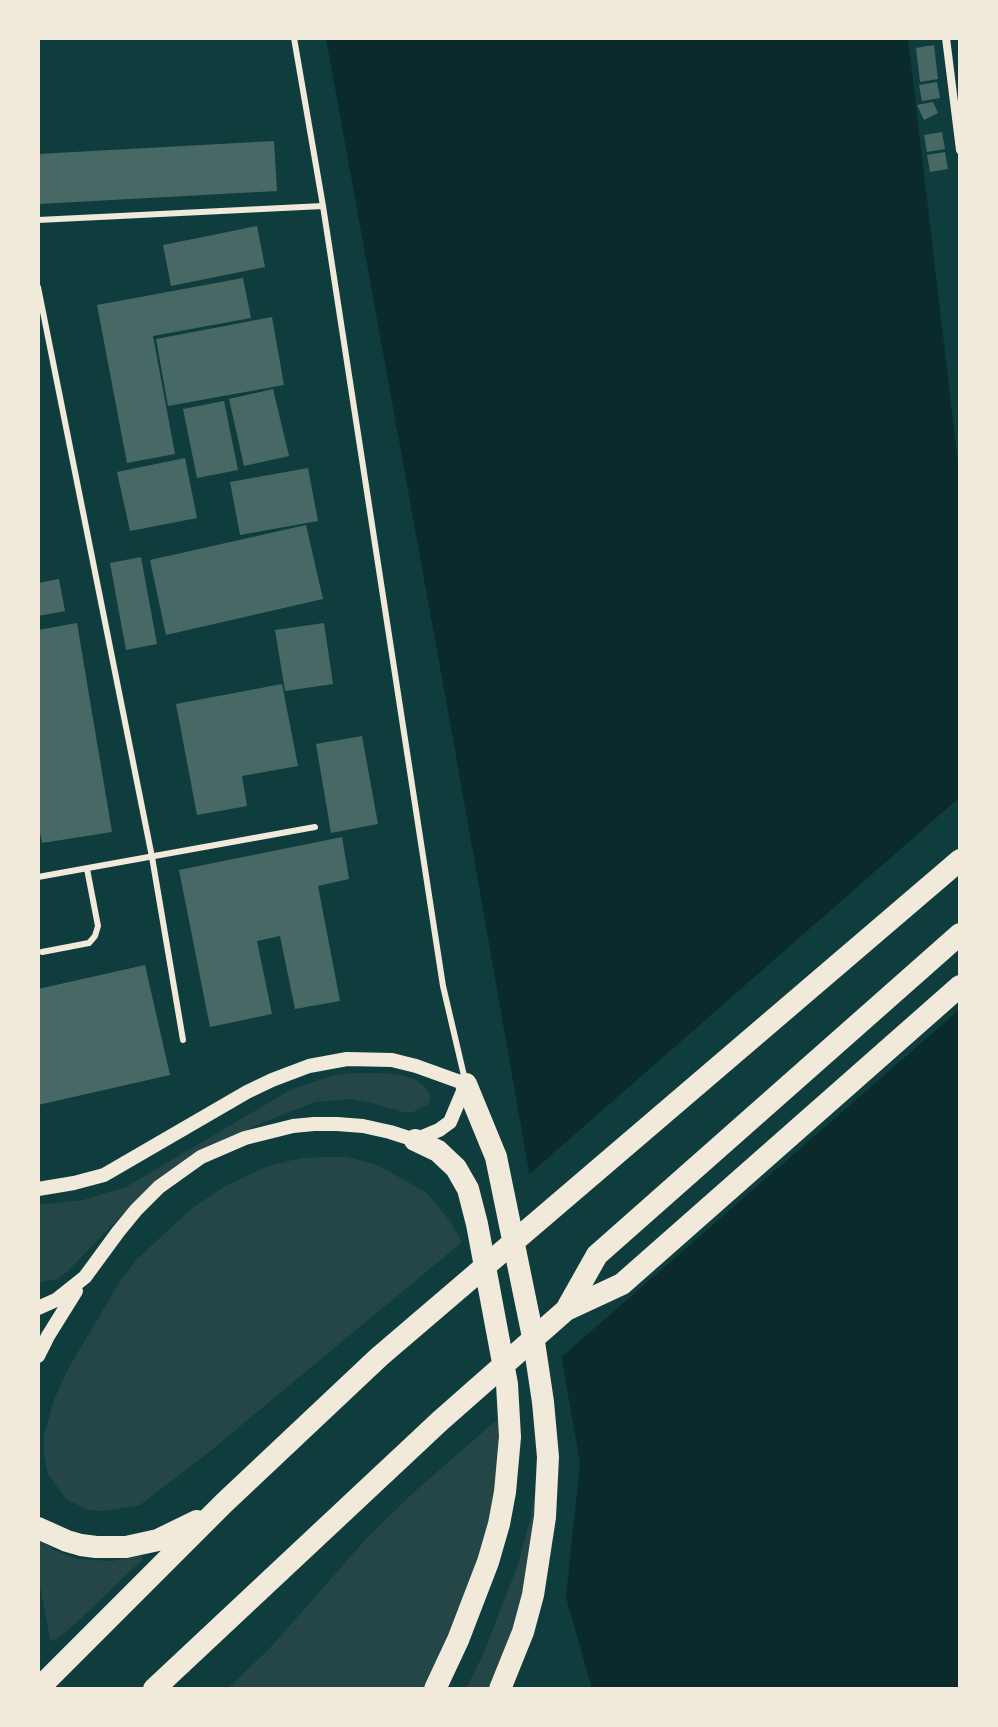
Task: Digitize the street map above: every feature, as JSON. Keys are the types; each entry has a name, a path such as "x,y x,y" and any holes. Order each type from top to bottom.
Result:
{"highway":[{"path":"38,1689 224,1503 379,1357 960,860"},
{"path":"566,1310 597,1255 960,934"},
{"path":"154,1689 440,1421 566,1310 622,1284 960,986"},
{"path":"466,1084 496,1157 534,1342 548,1457 545,1517 533,1595 523,1632 500,1689"},
{"path":"415,1140 438,1151 456,1168 468,1189 507,1384 509,1425 505,1492 492,1549 458,1640 435,1689"},
{"path":"38,1528 81,1545 143,1545 172,1534 224,1503"}],"street":[{"path":"946,38 960,150"},
{"path":"38,1189 104,1175 247,1092 318,1063 347,1059 392,1060 466,1084 450,1122 415,1140 390,1132 337,1124 293,1126 257,1134 201,1157 159,1187 118,1232 85,1277 38,1356"},
{"path":"38,1308 56,1300 85,1277"}],"lane":[{"path":"294,38 323,206 443,986 466,1084"},
{"path":"38,220 323,206"},
{"path":"38,287 152,857 183,1040"},
{"path":"38,877 315,827"},
{"path":"42,952 89,943 95,936 98,926 87,869"}],"shaded area":[{"path":"326,38 908,38 960,480 960,1689 592,1689 566,1597 580,1463"},
{"path":"382,1073 416,1080 430,1095 428,1105 413,1112 403,1112 351,1099 315,1102 259,1124 200,1156 147,1192 68,1271 58,1279 38,1283 38,1205 83,1200 126,1187 292,1089 334,1075"},
{"path":"347,1157 375,1164 426,1192 450,1221 462,1242 208,1453 140,1505 103,1511 88,1510 66,1499 48,1474 44,1455 44,1435 54,1400 68,1369 135,1261 191,1209 227,1185 268,1166 301,1158"},
{"path":"498,1419 503,1444 491,1533 447,1649 421,1689 227,1689 270,1648 366,1539 413,1493"},
{"path":"540,1459 528,1581 496,1689 466,1689 482,1657 517,1567 531,1517"},
{"path":"38,1538 54,1550 77,1559 112,1561 142,1556 143,1559 73,1626 52,1641 38,1576"}],"pier":[{"path":"960,797 960,1009 558,1360 526,1177"}],"building":[{"path":"934,45 938,79 920,82 916,48"},
{"path":"937,82 940,98 922,101 919,85"},
{"path":"933,102 938,113 924,120 917,105"},
{"path":"942,132 945,149 927,152 924,135"},
{"path":"274,141 277,191 38,204 38,154"},
{"path":"945,152 948,169 930,172 927,155"},
{"path":"257,226 265,267 171,286 163,245"},
{"path":"243,278 251,318 153,336 175,454 127,463 97,305"},
{"path":"272,317 284,385 168,406 156,339"},
{"path":"273,389 289,456 244,466 229,399"},
{"path":"224,401 238,470 197,478 183,409"},
{"path":"185,458 197,518 130,531 117,472"},
{"path":"308,468 318,521 240,535 230,482"},
{"path":"306,525 323,599 166,635 150,560"},
{"path":"141,557 157,644 126,650 110,563"},
{"path":"59,579 65,611 38,616 38,583"},
{"path":"77,623 112,832 42,843 38,821 38,630"},
{"path":"324,623 333,684 285,691 275,630"},
{"path":"282,684 298,766 242,776 247,806 197,815 176,704"},
{"path":"362,736 378,824 331,833 316,744"},
{"path":"342,837 349,879 318,886 340,1001 295,1009 280,936 257,941 272,1014 210,1027 179,870"},
{"path":"145,965 170,1075 38,1105 38,989"}]}
